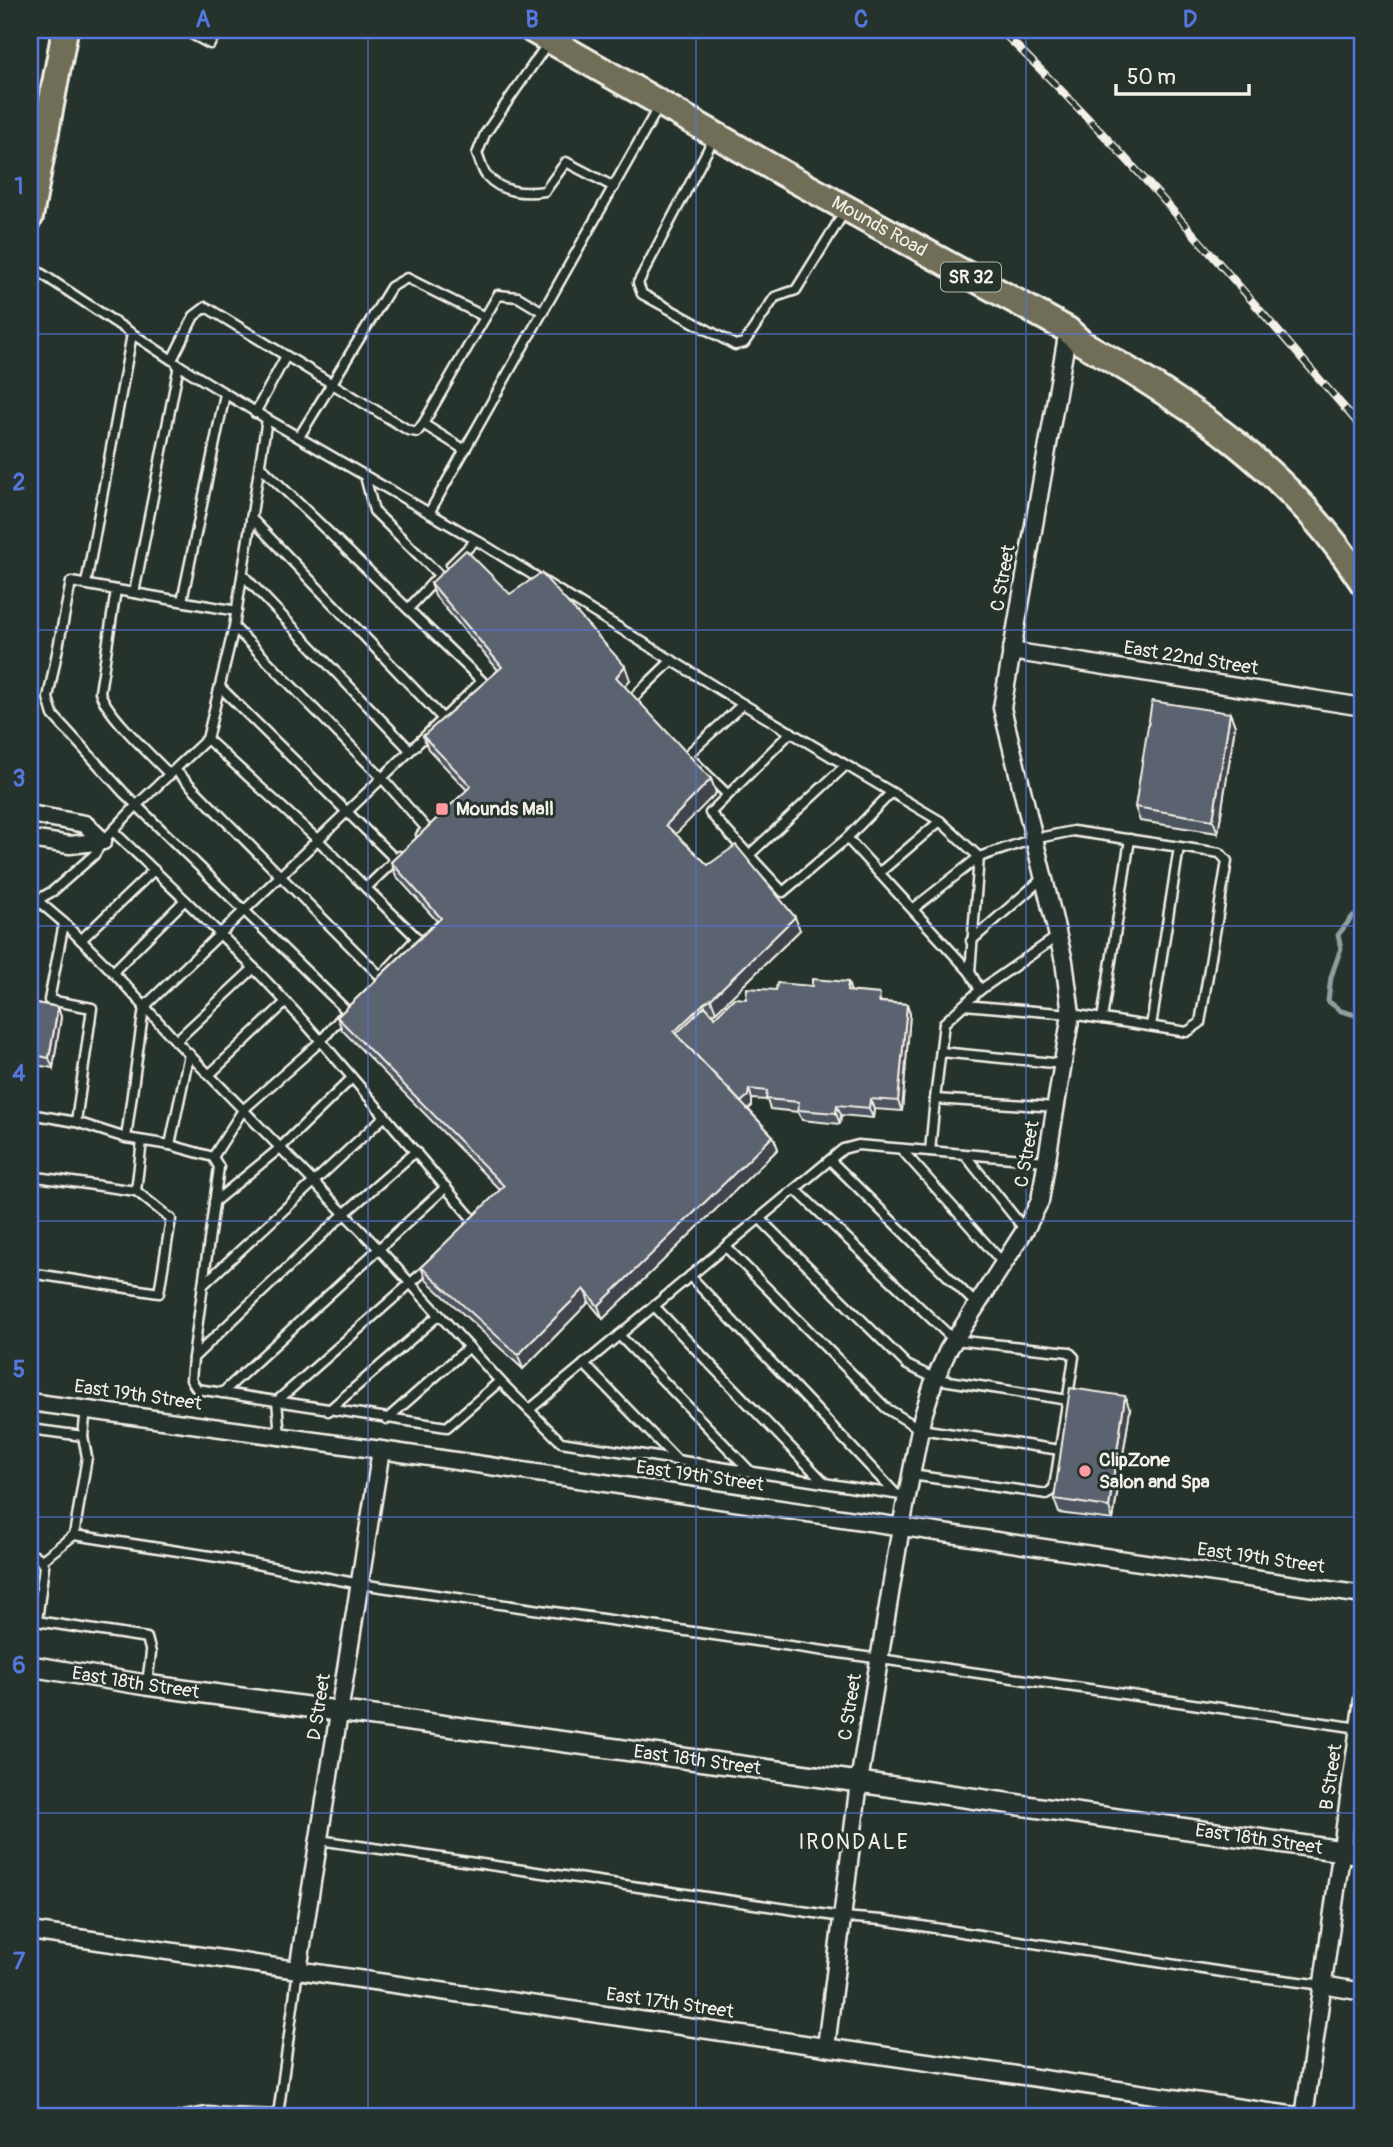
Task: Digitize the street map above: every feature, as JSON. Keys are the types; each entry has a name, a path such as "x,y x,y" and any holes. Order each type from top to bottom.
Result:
{"main road":[{"path":"30,217 65,30"},
{"name":"Mounds Road","path":"541,35 846,209 1068,330 1082,343 1185,403 1237,442 1271,474 1345,555 1363,583"}],"street":[{"name":"C Street","path":"826,2047 859,1782 901,1527 901,1495 911,1475 920,1429 936,1379 954,1340 1025,1230 1040,1201 1071,1014 1064,961 1002,708 1068,330"},
{"name":"East 22nd Street","path":"1011,651 1363,707"},
{"path":"30,814 85,824 108,836"},
{"path":"30,839 71,845 108,836"},
{"name":"East 19th Street","path":"30,1402 381,1450 1363,1595"},
{"name":"D Street","path":"298,1970 381,1450"},
{"name":"East 18th Street","path":"30,1666 146,1685 1363,1854"},
{"name":"B Street","path":"1304,2117 1363,1699"},
{"name":"East 17th Street","path":"30,1931 1304,2117"},
{"path":"1323,1985 1363,1992"}],"lane":[{"path":"184,30 210,44 218,30"},
{"path":"541,35 485,134 477,154 485,175 510,191 545,191 566,162 614,187"},
{"path":"429,513 661,104"},
{"path":"716,135 638,283 642,294 735,345 744,343 775,297 796,290 846,209"},
{"path":"30,266 255,413 476,540 845,766 940,821 979,857"},
{"path":"299,437 391,287 407,278 485,317"},
{"path":"134,593 175,362 194,316 206,307 408,430 417,432 498,295 518,297 543,312"},
{"path":"86,584 132,334"},
{"path":"255,413 286,356"},
{"path":"183,601 225,394"},
{"path":"267,419 237,611 207,739 138,804 94,855 54,891 33,902 64,923 113,972 189,1055 379,1249 500,1381 561,1442 901,1495"},
{"path":"423,424 465,450"},
{"path":"126,1138 144,1007 482,681 260,466"},
{"path":"365,476 374,511 439,575"},
{"path":"251,518 443,719"},
{"path":"408,609 476,540"},
{"path":"243,575 411,750"},
{"path":"237,611 71,582 48,698 50,707 53,715 124,793 347,1011"},
{"path":"116,590 100,692 102,699 172,773 380,976"},
{"path":"234,627 427,829 411,844"},
{"path":"634,697 672,660"},
{"path":"221,688 395,859"},
{"path":"728,795 687,755 743,704"},
{"path":"791,733 710,813 783,892 847,838 891,793"},
{"path":"207,739 318,840 417,938 372,985"},
{"path":"749,855 845,766"},
{"path":"879,873 940,821"},
{"path":"913,909 979,857 1033,839 1073,831 1220,853 1227,861 1200,1023 1187,1032 1071,1014 964,1005"},
{"path":"108,836 154,870 286,1002 475,1222 466,1231"},
{"path":"847,838 970,972 980,990"},
{"path":"1102,1018 1130,839"},
{"path":"1152,1026 1179,846"},
{"path":"366,888 403,852"},
{"path":"970,972 979,857"},
{"path":"81,940 154,870"},
{"path":"971,941 1043,878"},
{"path":"113,972 185,900"},
{"path":"64,923 48,1000 92,1008 76,1122"},
{"path":"930,1152 944,1023 980,990 1058,936"},
{"path":"176,1041 254,968"},
{"path":"209,1075 286,1002"},
{"path":"213,1157 243,1110 321,1041 355,1002"},
{"path":"941,1052 1063,1064"},
{"path":"170,1145 189,1055"},
{"path":"215,1202 280,1148 352,1078"},
{"path":"935,1099 1056,1107"},
{"path":"30,1114 76,1122 126,1138 170,1145 213,1157 219,1167 192,1358 191,1380 197,1389 447,1427 500,1381"},
{"path":"204,1283 385,1116"},
{"path":"136,1191 142,1141"},
{"path":"529,1410 843,1149 858,1145 1047,1161"},
{"path":"901,1149 1003,1264"},
{"path":"192,1358 344,1214 415,1152"},
{"path":"965,1155 1025,1230"},
{"path":"831,1160 976,1304"},
{"path":"30,1176 136,1191 170,1219 159,1293 30,1273"},
{"path":"222,1393 446,1187"},
{"path":"795,1189 954,1340 1069,1352 1074,1357 1054,1488 1047,1494 911,1475"},
{"path":"760,1219 907,1365 936,1379 1068,1401"},
{"path":"726,1247 886,1408 920,1429 1060,1450"},
{"path":"277,1401 412,1285 439,1258"},
{"path":"690,1276 901,1495"},
{"path":"654,1306 825,1483"},
{"path":"328,1411 439,1315"},
{"path":"619,1335 751,1472"},
{"path":"387,1419 469,1347"},
{"path":"584,1364 677,1460"},
{"path":"277,1401 280,1436"},
{"path":"42,1560 74,1535 87,1457 83,1436 86,1409"},
{"path":"30,1429 83,1436"},
{"path":"74,1535 230,1559 360,1584 1359,1728"},
{"path":"30,1555 42,1560"},
{"path":"42,1560 44,1575 33,1620 147,1638 151,1653 146,1685"},
{"path":"319,1840 1323,1985"},
{"path":"179,2117 207,2112 278,2115 298,1970"}],"building":[{"path":"466,550 510,594 541,573 625,666 616,677 711,779 666,825 708,865 736,845 795,917 674,1032 773,1136 598,1306 584,1289 518,1355 421,1267 504,1186 337,1017 441,918 391,862 471,786 423,736 502,667 431,583"},
{"path":"1152,701 1230,713 1213,820 1135,807"},
{"path":"812,979 848,982 847,991 880,994 879,1002 907,1004 898,1101 870,1099 869,1108 837,1105 836,1113 798,1110 799,1102 766,1099 767,1091 749,1089 748,1096 741,1102 676,1034 705,1006 715,1017 734,998 746,999 747,988 776,990 777,983 812,986"},
{"path":"30,1002 58,1007 49,1058 30,1054"},
{"path":"1070,1388 1125,1396 1109,1507 1054,1499"}],"waterway":[{"path":"1353,916 1338,935 1341,948 1331,977 1328,1001 1341,1011 1363,1017"}],"railway":[{"path":"1000,30 1141,175 1363,429"}],"place":[{"name":"Mounds Mall","path":"442,809"},
{"name":"ClipZone Salon and Spa","path":"1085,1471"}],"district":[{"name":"IRONDALE","path":"854,1842"}]}
